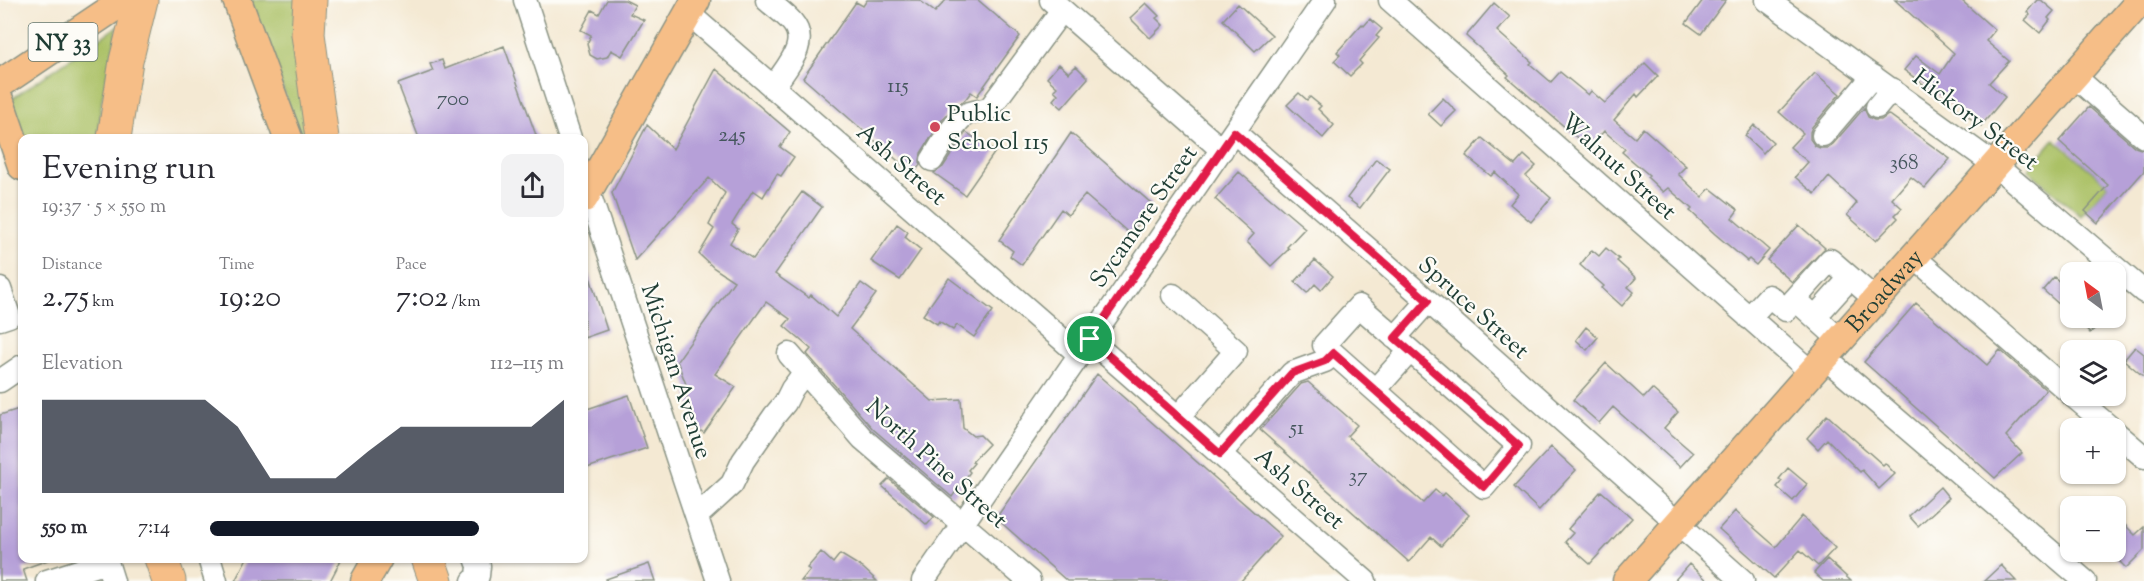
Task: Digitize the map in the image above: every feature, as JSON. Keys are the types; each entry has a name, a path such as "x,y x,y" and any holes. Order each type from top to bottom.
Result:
{"highway":[{"path":"115,134 126,61 141,0"},
{"path":"310,0 308,34 321,134"},
{"path":"163,563 169,581"},
{"path":"430,563 436,581"}],"main road":[{"name":"NY 33","path":"0,84 125,0"},
{"path":"237,0 287,134"},
{"name":"Broadway","path":"1627,581 2141,0"},
{"path":"588,184 692,7"},
{"path":"0,102 18,154"},
{"path":"365,581 375,563"}],"street":[{"path":"525,0 569,134"},
{"path":"767,0 792,21 799,33 800,45 773,88"},
{"name":"Sycamore Street","path":"923,581 1325,0"},
{"name":"Walnut Street","path":"1390,0 1749,318 1826,357 2085,581"},
{"name":"Hickory Street","path":"1767,0 1995,165 2144,292"},
{"path":"932,160 960,120 967,114 982,112 990,108 1056,5"},
{"name":"Spruce Street","path":"1056,5 1428,301 1743,581"},
{"name":"Ash Street","path":"692,7 773,88 1085,347 1179,417 1365,581"},
{"path":"1823,135 1873,76"},
{"path":"2074,76 2144,137"},
{"path":"1877,107 1892,89"},
{"name":"Michigan Avenue","path":"588,198 718,581"},
{"path":"1914,257 2060,385"},
{"path":"1749,318 1769,296 1786,310 1830,260 1876,300"},
{"path":"1815,316 1850,278"},
{"path":"0,289 9,316 0,319"},
{"path":"1173,295 1236,351 1179,417"},
{"path":"1795,299 1815,316 1826,357"},
{"path":"1375,390 1428,301"},
{"path":"1359,306 1519,446 1484,487 1333,353 1324,345 1359,306"},
{"path":"1220,454 1292,373 1325,361 1333,353"},
{"name":"North Pine Street","path":"789,354 863,438 1029,581"},
{"path":"0,381 18,369"},
{"path":"697,516 732,484 743,461 774,415 785,404 792,389 805,372"},
{"path":"785,404 797,401 829,400"},
{"path":"2085,406 2099,418"},
{"path":"2126,441 2144,457"},
{"path":"47,581 104,563"},
{"path":"107,563 113,581"},
{"path":"211,563 216,581"},
{"path":"473,581 478,576 478,563"}],"green space":[{"path":"250,0 301,0 310,134 300,134"},
{"path":"118,26 102,99 98,134 23,134 10,100"},
{"path":"2054,139 2108,185 2081,216 2028,170"}],"building":[{"path":"607,0 625,0 635,5 630,14 644,20 622,56 611,50 607,57 597,59 590,55 587,44 591,35 581,30 592,10 599,14"},
{"path":"867,0 919,0 935,12 946,0 978,0 1020,36 977,96 971,92 942,120 921,153 920,165 913,174 803,78 856,2 863,6"},
{"path":"1703,0 1726,0 1701,34 1686,23"},
{"path":"1895,0 1961,0 1995,30 1986,41 2009,61 1989,83 2005,97 1981,126 1904,70 1916,56 1940,74 1954,53"},
{"path":"2037,0 2041,0 2054,11 2040,33 2025,20 2030,15 2027,12"},
{"path":"1146,3 1159,16 1156,18 1163,25 1150,38 1130,18"},
{"path":"1494,3 1510,17 1497,31 1551,82 1560,72 1588,95 1591,91 1605,103 1645,63 1658,76 1638,97 1636,94 1614,120 1635,138 1643,128 1686,166 1678,174 1702,197 1710,188 1738,210 1732,218 1769,250 1756,265 1749,259 1747,261 1715,234 1668,188 1663,192 1647,177 1649,175 1622,152 1625,149 1604,131 1589,148 1507,77 1509,75 1466,36"},
{"path":"1238,4 1272,35 1255,51 1223,20"},
{"path":"1370,19 1382,29 1376,36 1379,38 1359,61 1362,64 1350,76 1334,61 1340,55 1337,52 1362,24 1364,26"},
{"path":"504,46 536,134 417,134 398,84 433,71 430,64 442,60 445,69"},
{"path":"1059,64 1069,73 1076,66 1088,78 1062,108 1053,100 1058,94 1054,90 1057,87 1047,78"},
{"path":"716,69 790,132 780,147 794,157 781,176 777,174 763,197 753,190 732,224 738,229 730,243 753,259 802,192 822,207 775,274 809,298 811,295 836,317 861,283 876,294 850,329 932,401 961,399 963,428 973,436 980,435 989,444 972,462 974,463 968,470 970,472 952,497 873,429 807,354 811,349 784,326 790,319 766,302 715,374 736,387 704,433 690,423 694,417 686,394 689,392 677,361 734,281 714,268 699,254 714,229 709,225 725,193 709,178 635,260 612,193 647,125 673,149"},
{"path":"1815,73 1840,94 1812,127 1810,139 1815,146 1827,148 1833,144 1864,108 1868,117 1874,120 1891,116 1950,159 1925,188 1911,177 1892,199 1902,208 1895,215 1898,218 1876,241 1847,215 1857,203 1829,177 1815,194 1795,177 1808,162 1790,147 1803,133 1779,112"},
{"path":"1299,93 1307,100 1310,97 1321,106 1318,109 1334,125 1323,138 1287,105"},
{"path":"1443,98 1456,111 1441,126 1428,114"},
{"path":"2089,107 2135,147 2144,150 2144,171 2098,223 2085,211 2108,185 2059,141"},
{"path":"1754,125 1773,142 1763,153 1745,136"},
{"path":"966,132 995,152 965,195 934,173 943,167"},
{"path":"1071,133 1152,204 1131,235 1085,195 1068,215 1061,209 1022,265 1010,256 1013,251 999,240"},
{"path":"1482,138 1515,165 1524,155 1536,166 1526,176 1551,198 1531,222 1510,204 1518,194 1495,172 1491,176 1466,156"},
{"path":"1376,159 1390,169 1360,208 1347,198"},
{"path":"1239,172 1305,228 1287,247 1289,249 1271,266 1247,242 1254,234 1215,199"},
{"path":"897,224 908,232 905,237 921,250 900,280 871,261"},
{"path":"1799,225 1825,248 1792,282 1767,260"},
{"path":"1606,248 1636,278 1628,287 1634,292 1622,306 1580,265 1592,250 1599,256"},
{"path":"1315,260 1333,276 1321,290 1315,284 1307,293 1295,282"},
{"path":"588,271 607,330 588,337"},
{"path":"2054,277 2060,282 2060,305 2043,290"},
{"path":"949,278 993,311 974,337 957,325 953,330 923,315"},
{"path":"1916,303 1987,365 2000,350 2046,390 2006,436 2022,453 1995,478 1864,362"},
{"path":"1586,327 1598,337 1587,350 1576,340"},
{"path":"2086,328 2095,328 2090,333"},
{"path":"2135,347 2144,354 2144,377 2126,362 2126,358"},
{"path":"1606,363 1644,398 1652,389 1678,412 1664,428 1693,453 1680,467 1613,407 1599,423 1573,400"},
{"path":"1097,374 1281,536 1241,581 1067,581 996,518"},
{"path":"1308,382 1357,425 1347,436 1423,503 1435,490 1442,496 1445,493 1469,515 1441,546 1431,537 1409,562 1260,430 1301,384"},
{"path":"629,395 647,448 588,468 588,409"},
{"path":"18,409 18,563 40,563 23,569 27,581 0,581 0,415"},
{"path":"1827,415 1895,474 1879,489 1862,470 1860,472 1827,439 1818,449 1807,438"},
{"path":"1551,447 1576,470 1539,510 1514,487"},
{"path":"1788,468 1807,484 1793,501 1777,487 1782,481 1779,479"},
{"path":"889,479 934,517 927,525 882,486"},
{"path":"1940,487 1949,498 1918,526 1909,516"},
{"path":"1601,491 1632,518 1590,564 1565,542 1573,533 1568,529"},
{"path":"1735,511 1776,547 1802,516 1835,548 1818,566 1800,550 1774,578 1719,529"},
{"path":"2126,526 2135,535 2144,527 2144,550 2126,568 2120,562 2126,562"},
{"path":"821,552 833,563 840,554 863,568 877,581 801,581 810,570 807,568"},
{"path":"1827,559 1851,581 1823,581 1814,573"},
{"path":"244,563 339,563 330,581 235,581"},
{"path":"649,564 655,581 606,581 606,579"},
{"path":"1689,564 1708,581 1674,581"},
{"path":"2001,565 2016,581 1984,581"}],"place":[{"name":"Public School 115","path":"935,127"}],"route":[{"path":"1234,132 1428,301 1395,338 1519,446 1484,487 1333,353 1325,361 1292,373 1220,454 1090,339 1234,132"}]}
